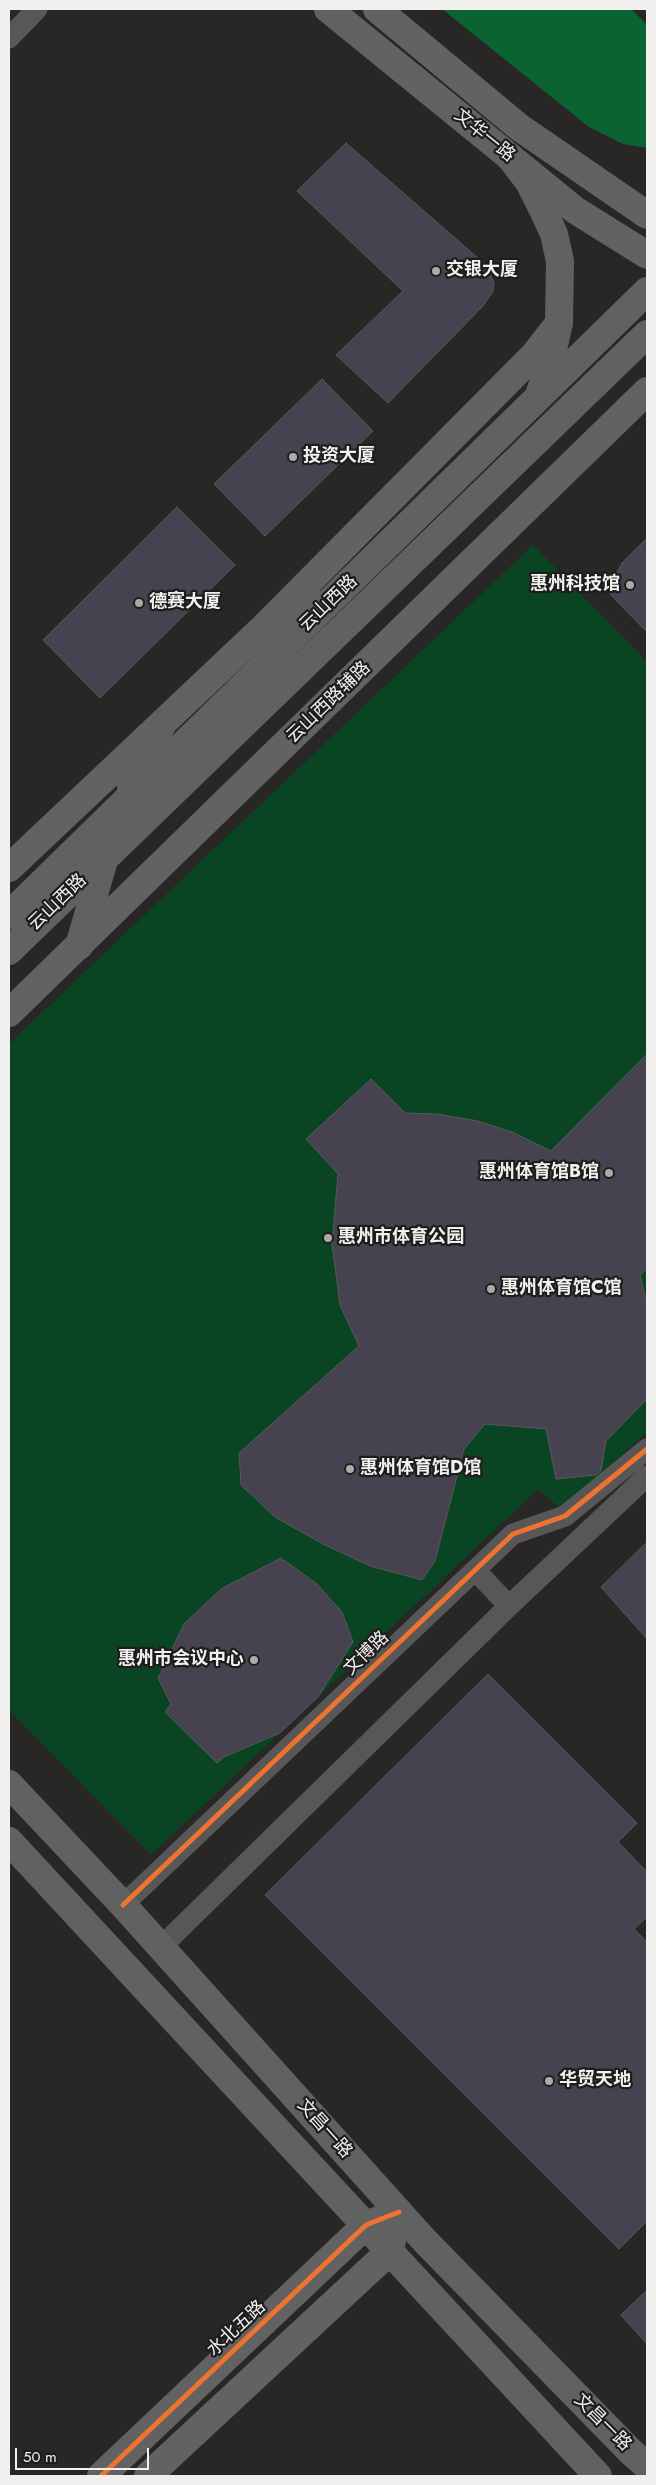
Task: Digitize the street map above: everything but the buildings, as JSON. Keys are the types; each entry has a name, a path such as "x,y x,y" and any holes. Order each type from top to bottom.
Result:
{"main road":[{"name":"文华一路","path":"328,9 575,210 647,255"},
{"name":"文华一路","path":"377,9 519,127 647,215"},
{"path":"510,157 529,182 554,234 560,261 559,323 549,367 538,396"},
{"name":"云山西路","path":"9,914 336,597 647,290"},
{"path":"9,868 260,631 534,355 559,323"},
{"name":"云山西路","path":"9,951 647,334"},
{"name":"云山西路辅路","path":"9,1013 647,391"},
{"path":"260,631 336,597"},
{"path":"121,806 163,723"},
{"path":"79,946 104,859"},
{"name":"文昌一路","path":"9,1784 123,1905 399,2212 510,2329 647,2466"},
{"name":"文昌一路","path":"9,1841 598,2476"},
{"path":"148,2476 389,2252 399,2212"},
{"name":"水北五路","path":"101,2476 366,2225 399,2212"}],"street":[{"path":"9,38 37,9"},
{"name":"文博路","path":"123,1905 513,1534 565,1516 647,1449"},
{"path":"161,1947 510,1606 647,1476"},
{"path":"475,1570 510,1606"}],"green space":[{"path":"442,9 631,9 647,25 647,148 623,144 589,127"},
{"name":"惠州市体育公园","path":"533,545 647,662 647,1432 561,1509 538,1489 151,1855 9,1710 9,1044"}],"cycle path":[{"path":"123,1905 513,1534 565,1516 647,1449"},
{"path":"101,2476 366,2225 399,2212"}],"place":[{"name":"交银大厦","path":"436,271"},
{"name":"投资大厦","path":"293,457"},
{"name":"惠州科技馆","path":"630,585"},
{"name":"德赛大厦","path":"139,603"},
{"name":"惠州体育馆B馆","path":"609,1173"},
{"name":"惠州市体育公园","path":"328,1238"},
{"name":"惠州体育馆C馆","path":"491,1289"},
{"name":"惠州体育馆D馆","path":"350,1469"},
{"name":"惠州市会议中心","path":"254,1660"},
{"name":"华贸天地","path":"549,2081"}]}
